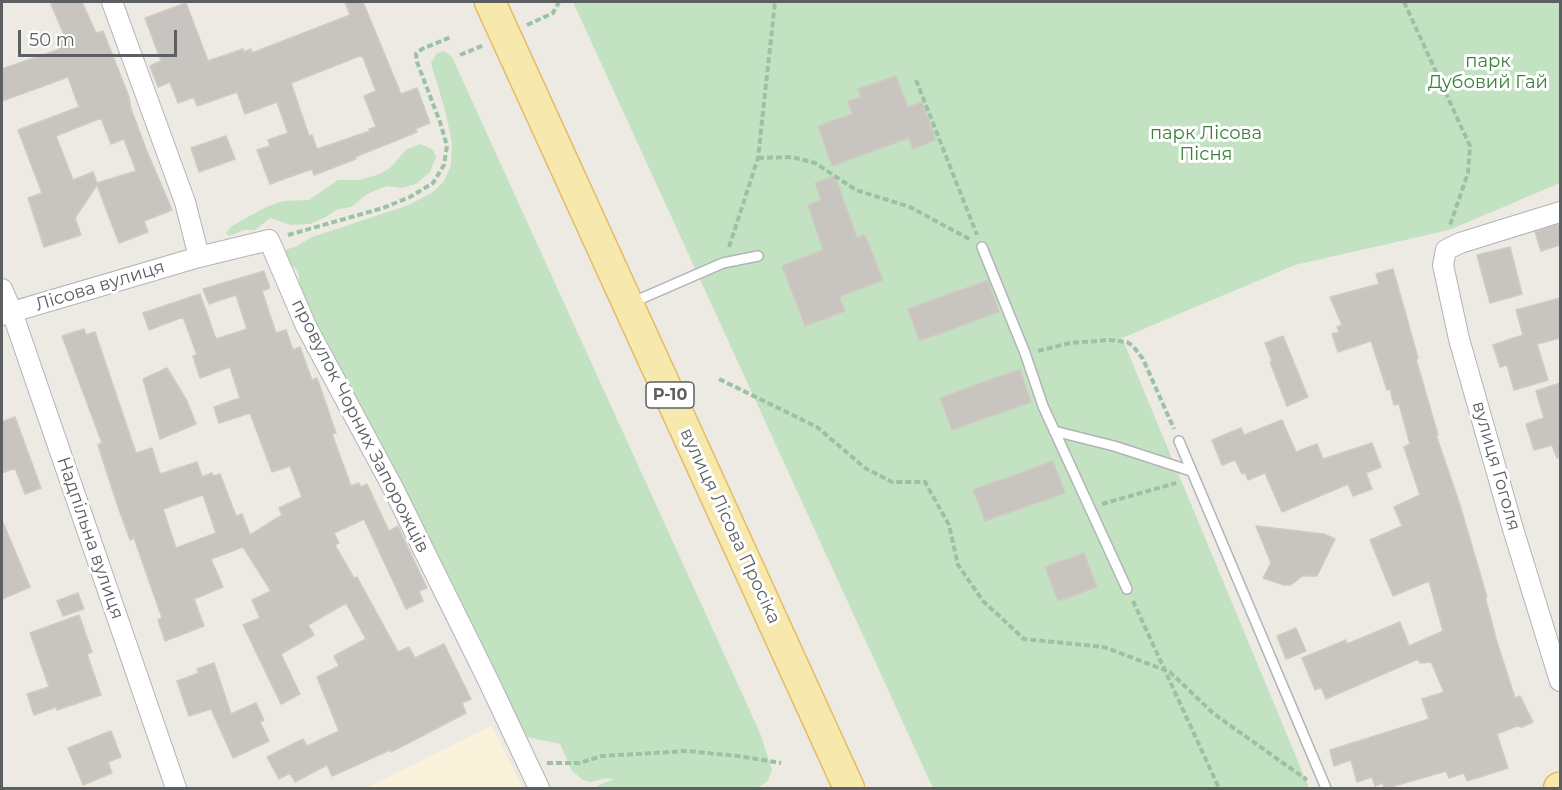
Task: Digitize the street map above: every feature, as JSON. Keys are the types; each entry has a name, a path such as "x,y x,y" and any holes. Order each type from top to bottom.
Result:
{"main road":[{"name":"вулиця Лісова Просіка","path":"490,2 849,789"}],"street":[{"path":"112,2 185,202 199,257 269,240"},
{"path":"1446,250 1460,243 1560,212"},
{"name":"провулок Чорних Запорожців","path":"269,240 306,326 393,488 539,789"},
{"name":"вулиця Гоголя","path":"1446,250 1444,271 1459,339 1513,529 1560,681"},
{"name":"Лісова вулиця","path":"7,313 199,257"},
{"name":"Надпільна вулиця","path":"2,289 7,313 176,789"}],"lane":[{"path":"982,247 1054,430 1127,589"},
{"path":"628,304 723,263 758,256"},
{"path":"1054,430 1114,446 1192,474"},
{"path":"1179,441 1326,789"}],"path":[{"path":"526,25 553,13 558,2"},
{"path":"723,263 758,158 776,2"},
{"path":"1404,2 1470,146 1468,173 1449,230 1446,250"},
{"path":"269,240 383,208 410,197 433,183 444,165 447,146 416,54 422,49 451,37"},
{"path":"460,55 485,44"},
{"path":"916,80 982,247"},
{"path":"758,158 792,157 815,163 856,190 910,207 982,247"},
{"path":"1025,353 1070,343 1110,340 1127,342 1143,359 1179,441"},
{"path":"719,379 817,427 865,468 892,482 925,482 949,525 958,565 983,601 1024,639 1104,647 1170,672 1214,714 1311,783"},
{"path":"1090,508 1192,474"},
{"path":"1127,589 1219,789"},
{"path":"527,763 579,763 602,756 687,751 781,763"}],"shaded area":[{"path":"491,726 523,788 366,788"}],"green space":[{"path":"573,2 1560,2 1560,183 1449,230 1295,265 1122,338 1309,788 933,788"},
{"path":"444,51 452,57 760,733 772,770 768,781 757,788 598,788 597,786 614,779 606,778 591,782 583,780 572,771 560,744 527,737 311,320 301,295 298,272 287,262 284,250 295,247 312,237 409,205 433,192 444,181 451,165 452,144 431,63 437,53"},
{"path":"421,144 433,150 436,157 430,172 416,184 402,188 387,186 366,195 351,207 338,209 310,224 291,225 270,218 255,230 244,230 229,236 226,233 232,226 266,207 283,201 309,200 338,180 360,180 380,174 390,168 407,149"}],"building":[{"path":"50,2 82,2 96,33 103,31 129,97 131,109 146,149 172,210 144,221 148,232 119,243 97,185 75,218 81,235 44,247 28,198 42,193 18,130 79,107 68,77 2,101 2,69 60,49 56,43 66,39","holes":["101,118 111,144 124,139 136,171 97,183 93,172 73,180 56,136"]},
{"path":"345,2 363,2 401,94 417,88 430,123 415,129 417,132 314,175 312,169 270,184 257,150 270,146 268,140 288,133 277,102 245,114 237,92 197,106 194,97 178,103 170,82 158,87 150,66 161,61 145,18 186,3 208,61 243,49 244,52 251,49 252,53 350,15","holes":["362,55 376,91 364,96 376,127 317,149 312,135 309,136 291,83"]},
{"path":"896,76 908,107 922,102 936,140 913,149 909,138 832,166 818,126 852,114 848,101 861,97 858,89"},
{"path":"226,136 235,159 199,172 191,148"},
{"path":"835,176 857,238 865,235 883,280 839,297 845,311 805,326 782,266 823,250 808,205 821,200 815,183"},
{"path":"1560,224 1560,245 1541,251 1535,232"},
{"path":"1510,247 1522,294 1490,303 1477,255"},
{"path":"1393,269 1438,435 1436,435 1459,502 1487,597 1485,597 1497,642 1515,698 1520,696 1533,722 1497,734 1508,768 1467,781 1464,773 1449,778 1446,771 1384,789 1383,783 1375,786 1372,777 1357,782 1351,760 1334,766 1330,750 1429,719 1422,699 1444,692 1431,662 1420,663 1418,659 1326,699 1321,687 1315,690 1302,658 1346,640 1347,644 1400,622 1409,646 1443,631 1429,581 1393,596 1370,540 1402,526 1394,507 1420,495 1404,447 1410,444 1399,404 1394,405 1390,389 1387,390 1371,341 1338,352 1332,334 1339,332 1337,327 1342,325 1330,297 1379,284 1376,274"},
{"path":"264,271 270,288 262,291 276,333 286,330 293,350 300,347 312,380 317,378 336,433 332,434 351,486 359,483 361,487 367,484 389,531 398,526 427,588 419,591 423,601 406,609 364,519 334,533 339,543 335,545 354,578 357,577 398,652 409,647 415,658 444,644 471,699 462,703 466,713 391,752 390,750 332,776 327,765 295,782 290,773 279,779 267,757 303,739 307,746 339,731 317,677 339,666 334,656 366,639 346,603 308,625 314,635 281,654 300,694 281,704 243,625 260,618 252,600 271,591 243,547 211,559 223,587 194,599 204,626 165,641 158,620 162,618 134,538 130,540 117,504 98,445 102,443 62,336 84,329 86,335 95,332 136,453 152,448 160,474 197,462 202,477 212,473 213,476 220,474 236,516 242,514 250,535 282,515 279,508 302,497 290,466 272,472 250,413 219,423 214,407 240,398 230,367 200,378 193,356 197,355 183,317 149,330 143,313 200,294 216,339 247,329 236,295 209,304 203,289","holes":["203,495 216,533 176,548 163,509"]},
{"path":"988,280 999,312 919,341 908,309"},
{"path":"1560,298 1560,338 1537,344 1548,380 1514,390 1507,365 1500,367 1493,345 1523,335 1516,310"},
{"path":"1283,336 1308,397 1287,406 1265,343"},
{"path":"167,368 187,401 196,424 160,439 143,379"},
{"path":"1020,369 1031,402 952,430 940,398"},
{"path":"1560,383 1560,457 1557,458 1552,445 1534,450 1526,424 1544,418 1536,391"},
{"path":"15,417 41,488 25,494 15,468 2,473 2,422"},
{"path":"1282,420 1296,452 1317,444 1323,459 1372,443 1381,467 1366,473 1372,489 1353,496 1348,484 1282,512 1265,473 1248,480 1235,460 1222,465 1212,440 1241,428 1244,435"},
{"path":"1053,461 1065,493 985,521 973,490"},
{"path":"2,520 30,587 2,599"},
{"path":"1256,526 1324,534 1335,539 1317,576 1302,576 1291,585 1284,585 1263,578 1271,563"},
{"path":"1084,553 1097,587 1058,601 1045,567"},
{"path":"78,593 84,609 63,616 57,601"},
{"path":"79,615 92,652 87,654 101,695 34,715 27,694 49,687 30,633"},
{"path":"1296,628 1306,651 1286,659 1277,636"},
{"path":"214,663 231,714 256,703 264,720 260,722 269,741 233,758 211,709 189,716 177,681 199,673 197,669"},
{"path":"111,731 121,757 108,762 112,773 83,785 68,748"}],"park label":[{"name":"парк Дубовий Гай","path":"1488,72"},
{"name":"парк Лісова Пісня","path":"1206,144"}]}
